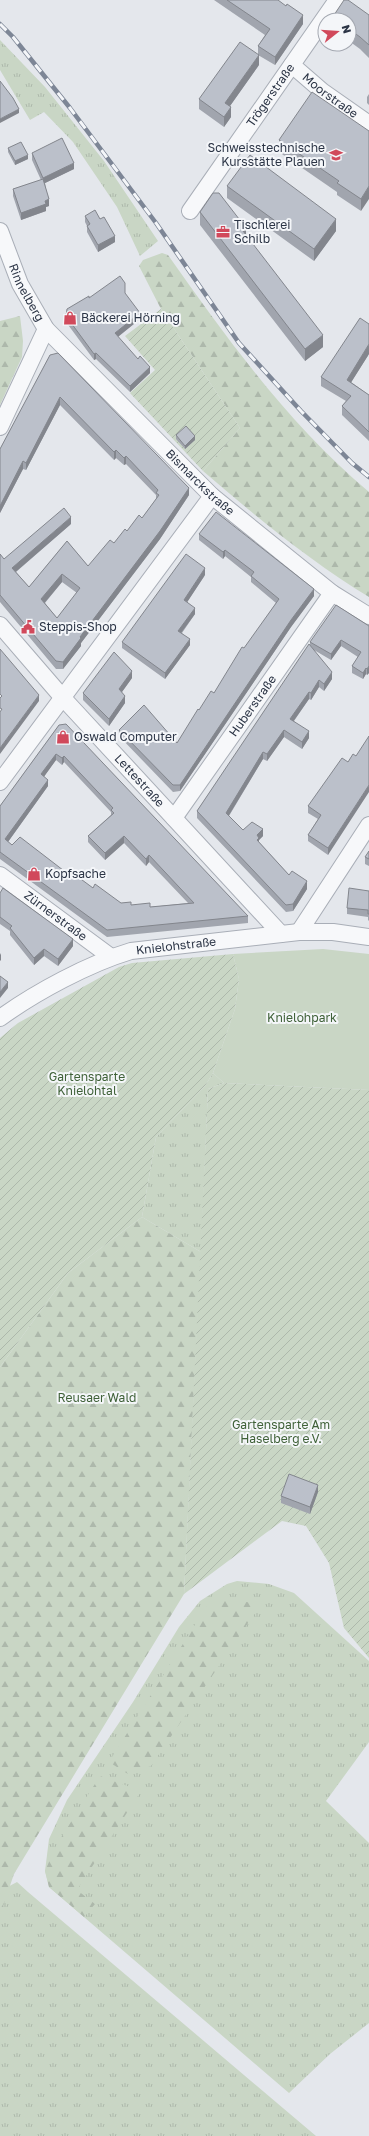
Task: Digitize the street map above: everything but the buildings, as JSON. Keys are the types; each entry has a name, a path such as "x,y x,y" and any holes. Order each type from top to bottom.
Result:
{"street":[{"name":"Trögerstraße","path":"190,211 337,0"},
{"name":"Moorstraße","path":"292,65 322,91 369,124"},
{"name":"Rinnelberg","path":"0,231 20,284 46,330"},
{"path":"0,427 46,330"},
{"name":"Bismarckstraße","path":"46,330 212,496 332,593 369,616"},
{"path":"0,782 212,496"},
{"name":"Huberstraße","path":"174,818 332,593"},
{"name":"Lettestraße","path":"0,625 63,698 281,934"},
{"path":"299,932 369,825"},
{"name":"Zürnerstraße","path":"0,875 111,957"},
{"name":"Knielohstraße","path":"0,1018 73,975 111,957 131,951 299,932 333,932 369,937"}],"green space":[{"path":"0,40 45,87 104,161 158,241 140,256 117,207 73,142 44,112 30,120 0,70"},
{"path":"162,253 168,255 237,350 286,410 312,439 369,492 369,597 304,553 203,471 240,428 161,309 139,266 143,260"},
{"path":"161,309 240,428 203,471 130,393 155,370 125,336"},
{"path":"20,316 23,341 22,357 0,405 0,321"},
{"name":"Knielohpark","path":"323,949 369,954 369,1090 224,1083 213,1073 235,1009 239,979 233,954"},
{"name":"Gartensparte Knielohtal","path":"233,954 239,979 235,1009 213,1073 205,1086 156,1137 142,1217 68,1273 0,1367 0,1038 18,1023 119,967 132,963"},
{"path":"213,1073 224,1083 208,1089 201,1252 142,1217 156,1137 205,1086"},
{"name":"Gartensparte Am Haselberg e.V.","path":"224,1083 369,1090 369,1658 344,1628 329,1563 306,1526 282,1521 184,1594 208,1089"},
{"name":"Reusaer Wald","path":"142,1217 201,1252 184,1594 14,1874 0,1915 0,1367 68,1273"},
{"path":"237,1581 269,1584 294,1593 369,1661 369,1742 326,1801 369,1843 369,2023 330,2054 289,2093 49,1887 45,1871 49,1839 67,1800 133,1702 179,1627 200,1601 227,1584"},
{"path":"224,1599 261,1604 151,1766 128,1774 109,1762 206,1607"},
{"path":"100,1776 141,1791 77,1890 95,1904 84,1917 49,1887 45,1871 57,1844"},
{"path":"17,1882 316,2136 0,2136 0,1891"}],"railway":[{"path":"0,24 13,37 70,108 156,223 239,343 301,411 352,463 369,477"}],"place":[{"name":"Schweisstechnische Kursstätte Plauen","path":"336,155"},
{"name":"Tischlerei Schilb","path":"223,232"},
{"name":"Bäckerei Hörning","path":"70,318"},
{"name":"Steppis-Shop","path":"28,627"},
{"name":"Oswald Computer","path":"63,737"},
{"name":"Kopfsache","path":"34,874"}]}
